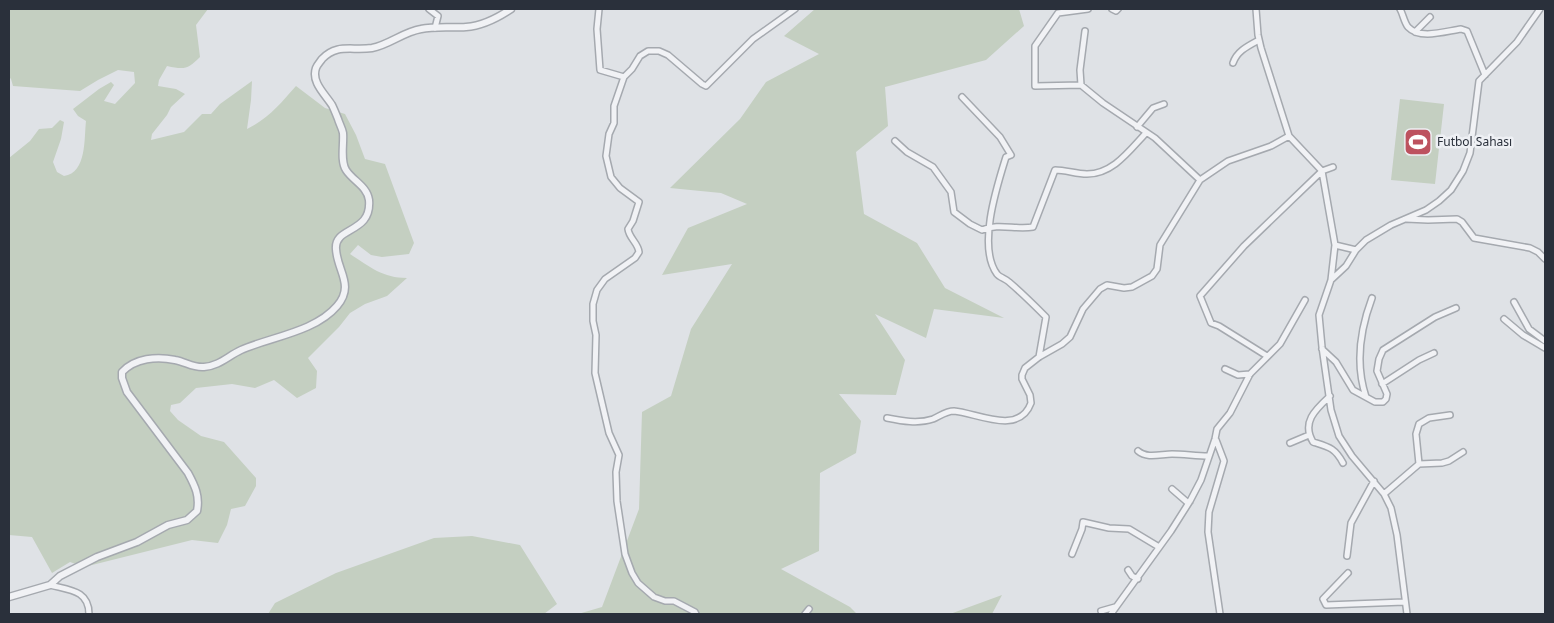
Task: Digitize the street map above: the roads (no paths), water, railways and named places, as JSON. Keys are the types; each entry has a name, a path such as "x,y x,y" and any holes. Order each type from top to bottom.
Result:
{"street":[{"path":"429,9 438,16 435,28"},
{"path":"9,597 50,585 60,576 97,557 137,542 168,525 187,520 197,511 198,496 196,487 188,473 131,400 123,383 122,372 133,363 154,358 176,360 195,367 217,365 242,350 286,336 311,324 336,307 342,298 345,288 336,249 337,242 339,238 359,226 366,218 369,200 367,193 346,170 344,164 343,133 332,105 318,85 315,73 316,66 329,51 372,48 421,29 468,27 503,15 511,9"},
{"path":"599,9 597,30 600,70 624,76"},
{"path":"696,614 674,601 665,601 654,597 638,583 625,554 616,472 619,455 609,432 595,373 596,335 593,321 593,304 597,290 605,279 635,258 639,252 638,246 629,235 628,228 639,208 639,202 620,188 611,176 606,156 609,134 614,123 614,106 624,76 632,69 640,56 648,51 659,51 668,55 706,86 753,39 795,9"},
{"path":"1088,9 1058,13 1035,46 1035,86 1081,85 1155,138 1200,180"},
{"path":"1112,9 1116,11 1118,9"},
{"path":"1256,9 1259,40 1289,136 1322,171 1335,245 1331,280 1319,315 1322,349 1332,410 1339,436 1384,494 1394,518 1407,614"},
{"path":"1400,9 1408,26 1414,32 1422,34 1461,29 1466,31 1485,75"},
{"path":"1331,280 1346,266 1356,250 1378,232 1426,210 1440,201 1451,190 1464,171 1470,153 1479,81 1516,42 1540,9"},
{"path":"1414,32 1430,17"},
{"path":"1081,85 1080,70 1086,31"},
{"path":"1233,63 1235,56 1259,40"},
{"path":"962,97 1000,137 1011,156 1006,157 994,194 989,253 997,274 1008,281 1046,317 1038,358"},
{"path":"1137,126 1152,108 1164,104"},
{"path":"895,141 907,152 933,167 951,192 954,212 982,230 990,226 1033,227 1055,170 1086,174 1101,173 1112,168 1146,133"},
{"path":"887,418 907,422 931,420 948,412 955,411 994,421 1017,418 1024,414 1031,403 1022,375 1025,368 1070,338 1082,309 1100,289 1107,285 1124,288 1132,287 1152,276 1157,269 1160,245 1200,180 1228,161 1271,146 1289,136"},
{"path":"1267,356 1211,323 1200,296 1244,246 1322,171 1333,167"},
{"path":"1406,218 1428,220 1458,218 1474,238 1530,248 1538,252 1545,259"},
{"path":"1335,245 1356,250"},
{"path":"1366,397 1361,380 1360,362 1365,321 1372,298"},
{"path":"1111,614 1138,579 1190,501 1201,480 1208,456 1216,439 1217,429 1230,413 1250,374 1280,344 1306,300"},
{"path":"1514,302 1529,329 1545,341"},
{"path":"1322,349 1336,362 1353,390 1378,403 1384,401 1387,394 1377,368 1383,350 1435,317 1456,308"},
{"path":"1504,320 1545,348"},
{"path":"1382,384 1419,360 1434,353"},
{"path":"1225,369 1238,374 1250,374"},
{"path":"1330,396 1316,409 1309,420 1309,435 1313,442 1328,446 1338,452 1344,463"},
{"path":"1419,464 1416,434 1419,424 1429,418 1450,415"},
{"path":"1290,443 1309,435"},
{"path":"1216,439 1224,460 1209,512 1208,532 1220,614"},
{"path":"1138,451 1142,454 1150,455 1208,456"},
{"path":"1384,494 1419,464 1442,463 1463,452"},
{"path":"1347,556 1350,523 1374,482"},
{"path":"1172,490 1187,502 1190,501"},
{"path":"1072,554 1083,522 1109,528 1129,529 1160,547"},
{"path":"1128,570 1132,576 1138,579"},
{"path":"1348,573 1323,600 1326,605 1404,602"},
{"path":"50,585 78,592 85,598 89,607 88,614"},
{"path":"1101,611 1118,606"},
{"path":"805,614 809,608"}],"place":[{"name":"Futbol Sahası","path":"1418,142"}]}
